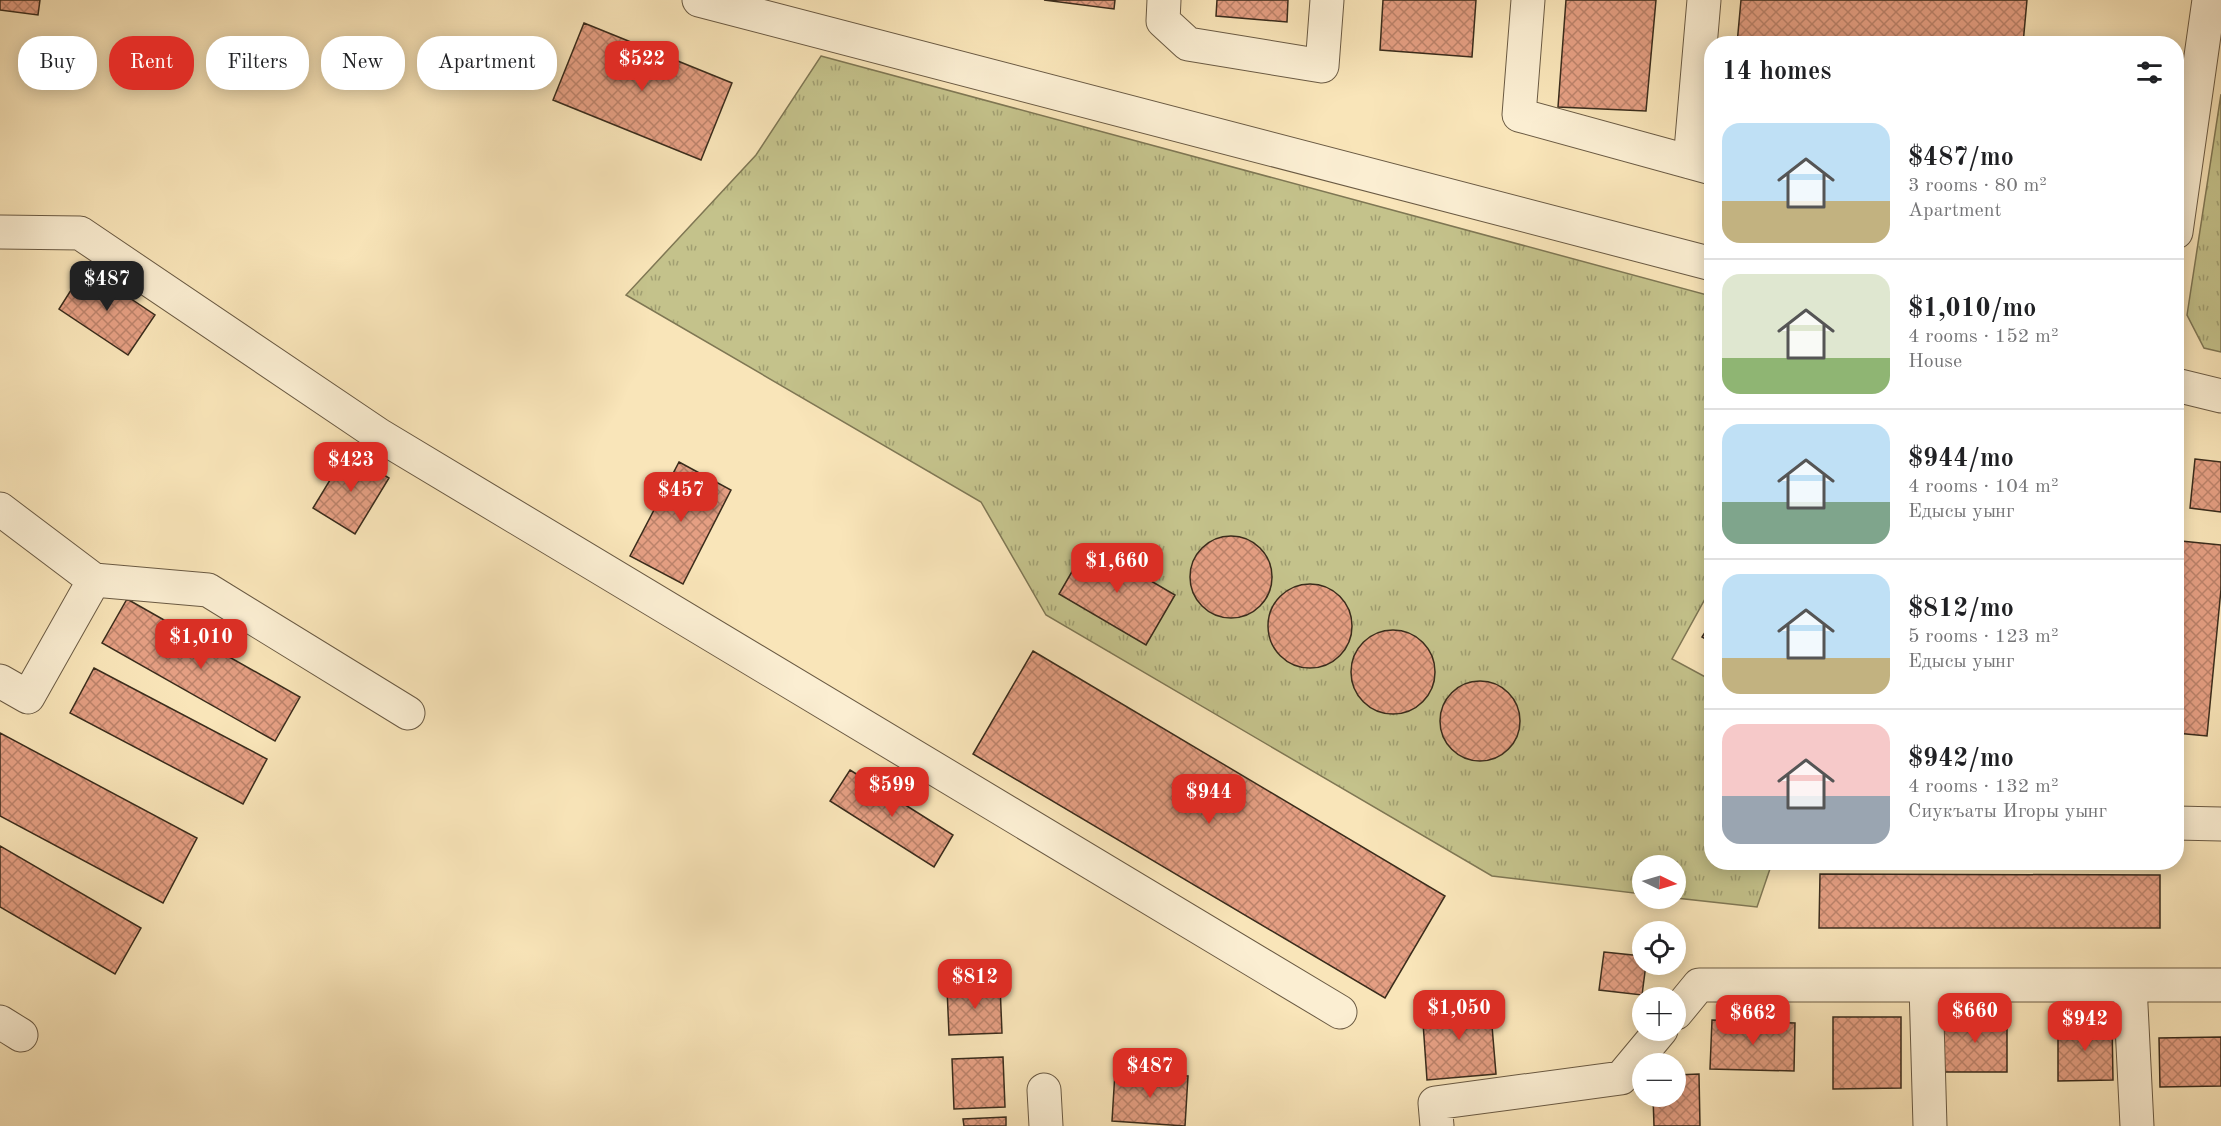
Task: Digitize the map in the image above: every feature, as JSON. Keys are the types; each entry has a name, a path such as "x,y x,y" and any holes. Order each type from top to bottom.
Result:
{"street":[{"path":"699,0 1704,262"},
{"path":"1164,0 1162,21 1188,44 1322,66 1328,0"},
{"path":"1528,0 1519,115 1701,165 1704,0"},
{"path":"2184,176 2209,0"},
{"path":"0,232 80,232 379,435 1340,1012"},
{"path":"2184,387 2221,396"},
{"path":"0,509 94,580 208,590 408,713"},
{"path":"0,681 27,697 94,580"},
{"path":"2184,823 2221,824"},
{"path":"1686,1001 1699,985 2221,985"},
{"path":"2130,985 2137,1126"},
{"path":"1926,986 1930,1126"},
{"path":"1436,1115 1621,1078 1652,1041"},
{"path":"1044,1090 1046,1126"}],"green space":[{"path":"821,56 1704,294 1704,601 1672,659 1704,676 1704,870 1770,870 1757,907 1686,899 1686,855 1632,855 1632,893 1492,876 1046,615 981,502 626,295 756,155"},
{"path":"2221,94 2221,352 2204,348 2187,315"}],"building":[{"path":"0,0 40,0 38,15 0,10"},
{"path":"1044,0 1115,0 1114,9"},
{"path":"1217,0 1288,0 1287,22 1216,16"},
{"path":"1383,0 1476,0 1472,57 1380,50"},
{"path":"1566,0 1656,0 1646,111 1558,107"},
{"path":"1741,0 2027,0 2024,36 1738,36"},
{"path":"584,23 732,83 701,160 553,100"},
{"path":"85,268 155,315 128,355 59,309"},
{"path":"347,452 389,478 355,534 313,508"},
{"path":"2195,459 2221,462 2221,512 2190,508"},
{"path":"679,462 731,490 683,584 630,556"},
{"path":"1223,536 1239,536 1254,543 1265,554 1272,569 1269,593 1260,606 1239,618 1223,618 1208,611 1197,600 1190,585 1190,569 1197,554 1208,543"},
{"path":"2184,541 2221,545 2221,589 2207,736 2184,734"},
{"path":"1088,544 1175,595 1146,645 1059,594"},
{"path":"1310,584 1326,587 1340,596 1349,610 1352,626 1349,642 1340,656 1326,665 1310,668 1294,665 1280,656 1271,642 1268,626 1271,610 1280,596 1294,587"},
{"path":"127,599 300,697 275,741 102,643"},
{"path":"1393,630 1416,637 1428,649 1435,672 1428,695 1416,707 1393,714 1370,707 1358,695 1351,672 1358,649 1370,637"},
{"path":"1033,651 1445,896 1385,998 973,754"},
{"path":"94,668 267,759 243,804 70,713"},
{"path":"1480,681 1495,684 1508,693 1517,706 1520,721 1517,736 1508,749 1495,758 1480,761 1465,758 1452,749 1443,736 1440,721 1443,706 1452,693 1465,684"},
{"path":"0,733 197,838 163,903 0,816"},
{"path":"850,770 953,835 934,867 830,801"},
{"path":"0,846 141,928 115,974 0,907"},
{"path":"1820,874 2160,875 2160,928 1819,928"},
{"path":"1604,952 1632,955 1632,975 1645,975 1643,987 1632,987 1632,994 1599,990"},
{"path":"1000,985 1002,1033 949,1035 947,988"},
{"path":"1490,1002 1496,1074 1427,1080 1422,1008"},
{"path":"1942,1016 2007,1016 2007,1072 1943,1072"},
{"path":"1833,1017 1901,1017 1901,1088 1833,1089"},
{"path":"1712,1020 1795,1023 1794,1071 1710,1069"},
{"path":"2112,1022 2113,1080 2058,1081 2058,1023"},
{"path":"2221,1037 2221,1086 2160,1087 2159,1038"},
{"path":"1003,1057 1005,1107 954,1109 952,1059"},
{"path":"1115,1072 1188,1076 1185,1126 1112,1121"},
{"path":"1699,1074 1700,1126 1654,1126 1653,1107 1686,1107 1686,1075"},
{"path":"1006,1117 1006,1126 964,1126 963,1119"}]}
